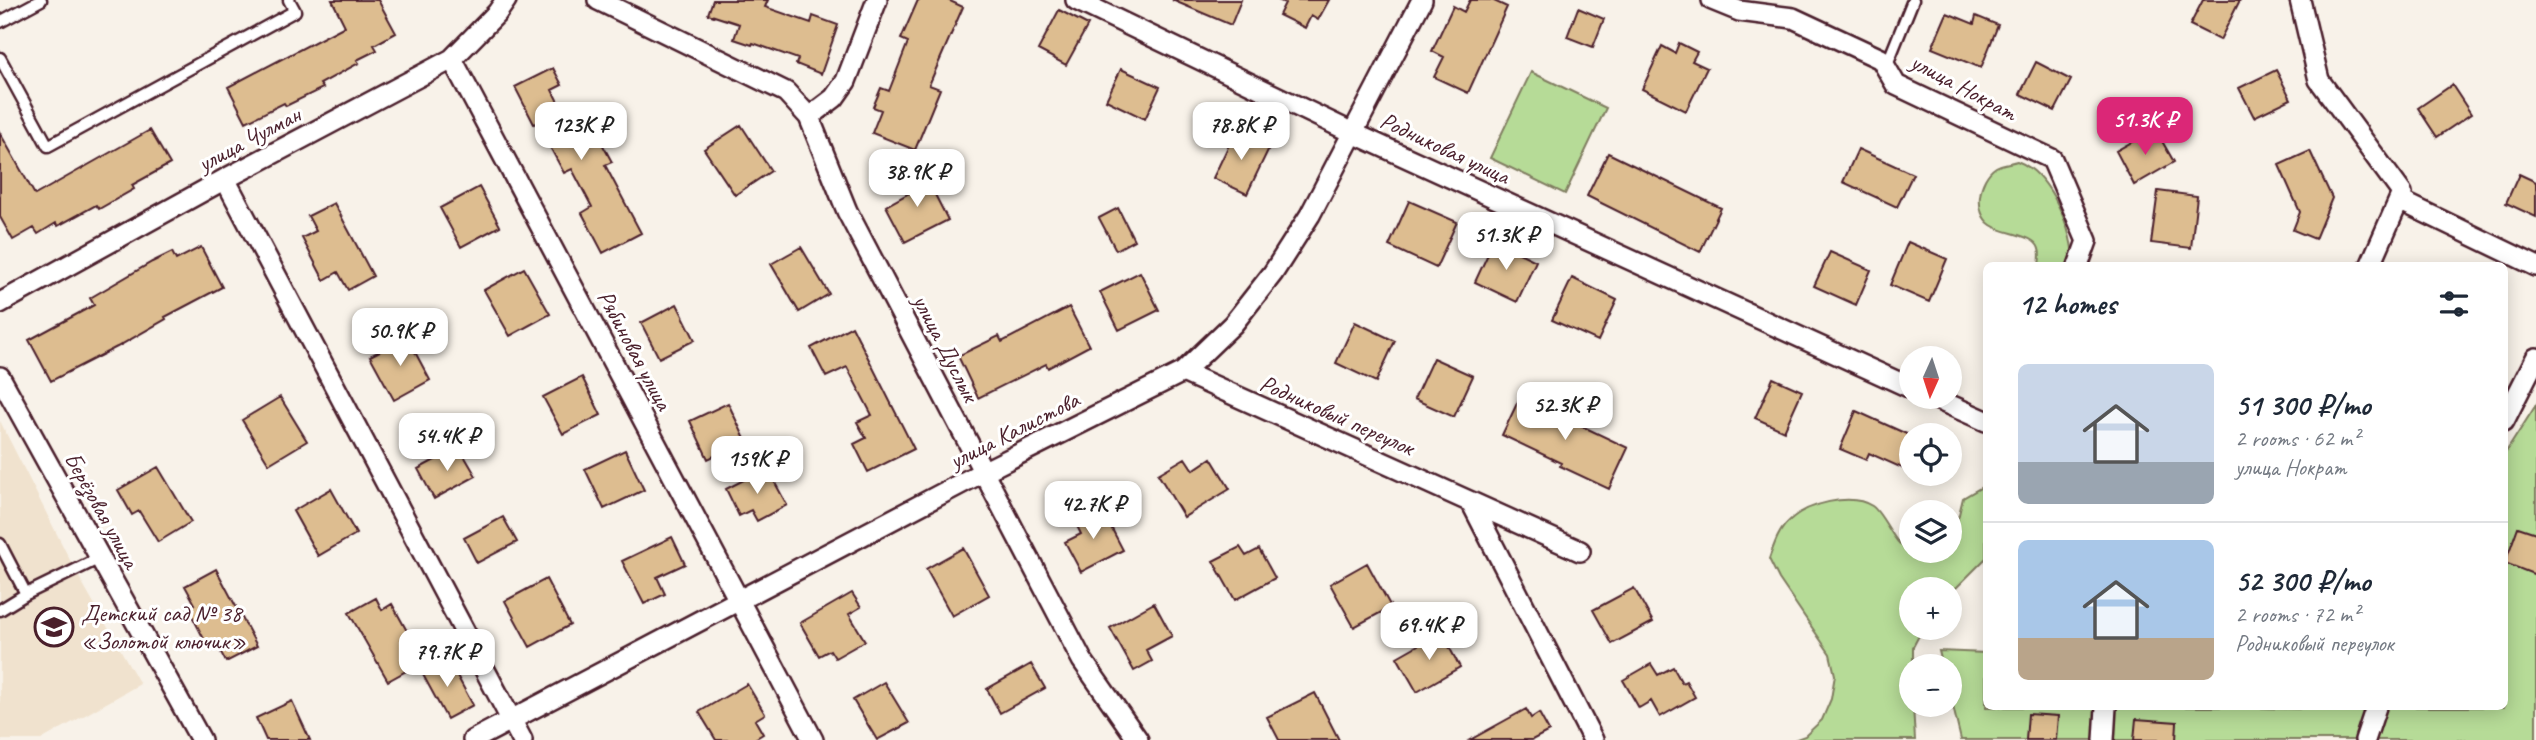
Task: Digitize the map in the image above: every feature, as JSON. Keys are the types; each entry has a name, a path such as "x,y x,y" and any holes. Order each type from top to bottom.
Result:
{"street":[{"name":"улица Чулман","path":"0,303 225,179 452,59 497,13 506,0"},
{"name":"улица Дуслык","path":"598,0 786,92 809,117 847,211 1082,660 1138,740"},
{"path":"809,117 834,98 846,81 877,0"},
{"name":"Родниковая улица","path":"1076,0 1353,132 1899,382"},
{"name":"улица Калистова","path":"473,740 983,472 1183,372 1233,324 1273,273 1310,215 1422,0"},
{"name":"улица Нократ","path":"1712,0 1739,11 1793,18 1881,59 1896,85 2052,159 2087,241 2079,262"},
{"path":"2300,0 2319,80 2402,193 2372,262"},
{"name":"Рябиновая улица","path":"452,59 813,740"},
{"path":"225,179 522,740"},
{"path":"2399,200 2536,266"},
{"path":"2508,413 2536,359"},
{"name":"Родниковый переулок","path":"1183,372 1580,551"},
{"name":"Берёзовая улица","path":"0,377 201,740"},
{"path":"1961,410 1983,420"},
{"path":"1471,502 1593,740"},
{"path":"2105,740 2106,710"},
{"path":"2365,740 2375,710"}],"lane":[{"path":"0,22 41,0"},
{"path":"0,58 48,146 295,11 289,0"},
{"path":"1886,68 1913,0"},
{"path":"0,544 26,594"},
{"path":"0,610 26,594 100,558"}],"shaded area":[{"name":"Детский сад № 38 «Золотой ключик»","path":"0,421 75,570 140,684 41,740 0,740"}],"green space":[{"path":"1531,72 1606,108 1565,194 1490,158"},
{"path":"2017,161 2040,178 2050,191 2065,221 2073,262 2039,262 2040,252 2036,243 1996,228 1985,220 1980,205 1982,187 1990,172 2001,165"},
{"path":"2536,405 2536,740 1961,740 1956,717 1962,717 1962,654 1940,654 1939,651 1983,653 1983,710 2508,710 2508,449"},
{"path":"1983,488 1983,561 1962,582 1962,577 1899,577 1899,640 1917,640 1913,654 1899,654 1899,717 1914,717 1915,740 1794,740 1805,736 1822,720 1831,699 1835,675 1830,654 1779,579 1769,559 1782,529 1797,515 1817,505 1853,500 1872,506 1882,518 1899,543 1899,563 1962,563 1963,498"}],"building":[{"path":"332,0 378,0 396,33 374,45 377,50 357,60 359,63 320,84 323,88 246,122 228,87 345,26"},
{"path":"713,0 768,0 765,7 811,23 813,16 838,25 821,74 796,64 798,59 734,39 739,24 708,14"},
{"path":"918,0 948,0 963,7 929,85 940,89 915,150 872,133 881,110 873,107 881,88 889,91 908,42 901,39"},
{"path":"1172,0 1241,0 1231,25"},
{"path":"1278,0 1329,0 1318,20 1311,16 1305,28 1279,15 1285,3"},
{"path":"1470,0 1492,0 1507,7 1468,93 1434,77 1444,57 1432,51 1453,6 1464,12"},
{"path":"2203,0 2240,0 2220,40 2190,25"},
{"path":"1578,8 1604,19 1593,47 1567,37"},
{"path":"1059,10 1088,25 1066,65 1038,50"},
{"path":"1947,13 1974,24 1976,16 1998,25 1981,68 1932,48"},
{"path":"1679,43 1697,52 1692,61 1707,68 1686,111 1642,89 1662,46 1675,53"},
{"path":"2036,62 2071,80 2055,111 2020,94"},
{"path":"553,68 562,85 552,90 573,132 591,123 612,162 605,165 641,233 603,253 582,213 592,207 572,169 564,173 515,87"},
{"path":"1121,69 1160,87 1145,119 1106,100"},
{"path":"2276,70 2291,99 2254,117 2239,88"},
{"path":"2452,85 2471,114 2437,137 2418,108"},
{"path":"741,125 771,171 735,195 704,149"},
{"path":"2155,129 2174,162 2134,185 2116,151"},
{"path":"150,130 170,164 132,185 134,189 99,209 96,205 58,226 56,223 38,234 34,228 13,240 0,217 0,133 35,195"},
{"path":"1236,130 1270,146 1247,194 1213,178"},
{"path":"1858,149 1913,174 1897,207 1843,182"},
{"path":"2310,151 2332,198 2315,239 2293,230 2300,212 2279,165"},
{"path":"1608,153 1721,208 1700,252 1587,196"},
{"path":"924,173 948,220 905,242 886,206 909,193 904,183"},
{"path":"2519,174 2536,182 2536,217 2506,203"},
{"path":"479,187 500,226 461,247 440,208"},
{"path":"2158,191 2197,196 2191,248 2151,243"},
{"path":"1409,201 1457,222 1436,268 1389,246"},
{"path":"334,203 373,276 348,290 338,272 324,280 302,238 316,231 308,216"},
{"path":"1118,208 1134,240 1116,250 1099,218"},
{"path":"1494,241 1536,261 1517,302 1475,282"},
{"path":"1908,242 1947,259 1929,302 1890,285"},
{"path":"201,247 222,287 51,381 29,340 94,305 90,298 152,262 172,252 176,260"},
{"path":"801,247 829,294 799,312 771,264"},
{"path":"1830,252 1871,270 1856,305 1814,286"},
{"path":"524,268 550,314 510,336 484,290"},
{"path":"1140,272 1159,310 1119,330 1100,292"},
{"path":"1572,278 1617,300 1598,341 1552,320"},
{"path":"677,304 695,340 659,358 641,323"},
{"path":"1069,307 1089,346 1048,368 1046,364 978,398 958,356 999,336 1002,342"},
{"path":"1355,322 1395,341 1376,382 1336,363"},
{"path":"852,326 914,449 868,472 854,444 866,438 857,422 872,415 847,367 826,377 811,348"},
{"path":"407,337 430,380 394,400 370,356"},
{"path":"1433,358 1473,376 1454,417 1414,399"},
{"path":"582,377 601,415 563,434 543,397"},
{"path":"1773,378 1802,391 1784,431 1755,418"},
{"path":"1521,395 1628,448 1609,489 1502,435"},
{"path":"280,397 307,441 269,464 242,420"},
{"path":"728,403 746,441 708,459 690,421"},
{"path":"1856,411 1899,431 1899,467 1869,453 1866,460 1840,449"},
{"path":"459,447 476,476 434,499 418,469"},
{"path":"625,450 644,490 604,509 585,469"},
{"path":"1185,458 1193,470 1211,458 1230,489 1184,517 1158,474"},
{"path":"158,467 191,522 158,542 139,511 132,515 118,490"},
{"path":"767,468 787,505 757,521 751,510 739,516 726,489"},
{"path":"331,489 356,534 318,556 293,511"},
{"path":"1101,508 1123,550 1081,572 1065,542 1081,534 1075,522"},
{"path":"503,517 517,542 477,563 464,538"},
{"path":"2518,527 2536,533 2536,575 2508,564 2508,555"},
{"path":"672,537 685,564 657,577 665,594 644,604 622,561"},
{"path":"1240,547 1246,556 1259,549 1275,578 1235,600 1213,561"},
{"path":"963,548 989,595 952,616 926,569"},
{"path":"1367,563 1391,607 1354,627 1330,584"},
{"path":"216,569 257,646 226,662 216,643 208,647 188,608 195,604 185,586"},
{"path":"546,579 570,625 530,647 505,601"},
{"path":"1634,588 1653,622 1612,644 1593,610"},
{"path":"852,593 861,607 849,614 865,641 835,658 830,650 819,656 800,623"},
{"path":"376,598 382,610 392,604 412,640 403,645 415,666 388,681 349,613"},
{"path":"1154,603 1172,636 1146,650 1152,661 1134,671 1110,628"},
{"path":"1441,632 1460,667 1417,692 1397,657"},
{"path":"448,659 473,705 447,719 422,673"},
{"path":"1031,664 1045,688 1000,713 987,689"},
{"path":"1651,664 1658,675 1673,667 1682,683 1686,681 1695,697 1660,717 1651,701 1639,708 1623,680"},
{"path":"884,682 909,723 877,740 853,700"},
{"path":"747,684 765,714 755,720 763,734 753,740 716,740 699,712"},
{"path":"1315,693 1339,740 1279,740 1267,717"},
{"path":"292,701 310,740 266,740 256,718"},
{"path":"1526,709 1531,718 1539,713 1549,731 1532,740 1470,740"},
{"path":"2028,714 2058,716 2056,740 2026,740"},
{"path":"2136,719 2177,722 2176,740 2134,740"}],"place":[{"name":"Детский сад № 38 «Золотой ключик»","path":"54,627"}]}
